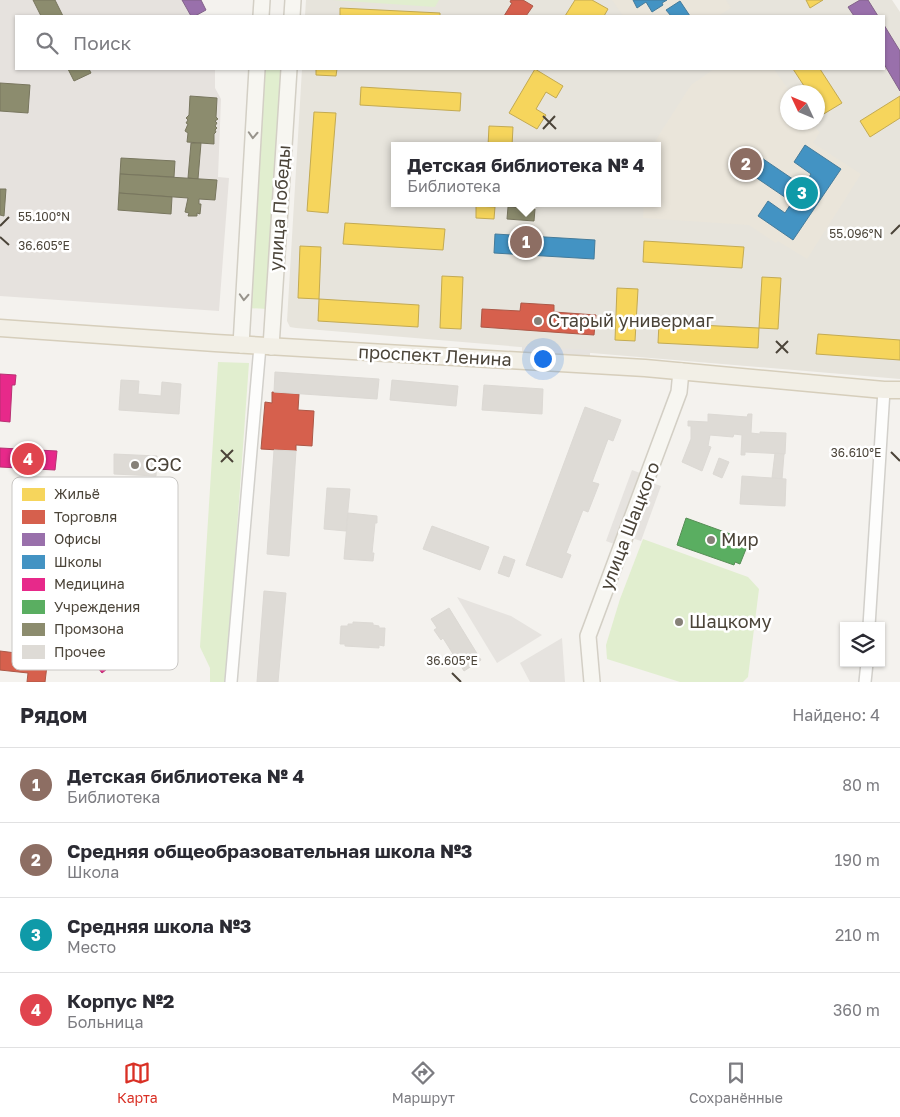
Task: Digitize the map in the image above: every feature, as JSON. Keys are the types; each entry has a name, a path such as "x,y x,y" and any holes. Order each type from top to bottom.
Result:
{"main road":[{"name":"проспект Ленина","path":"0,328 241,345 681,371 892,390"}],"street":[{"path":"261,15 262,0"},
{"path":"292,15 294,0"},
{"name":"улица Победы","path":"241,345 257,70"},
{"name":"улица Победы","path":"266,346 289,70"},
{"path":"231,682 266,346"},
{"name":"улица Шацкого","path":"592,682 588,636 679,392 681,371"},
{"path":"869,622 892,390"},
{"path":"865,682 866,667"}],"shaded area":[{"path":"0,0 182,0 190,15 15,15 15,70 215,70 215,88 221,99 218,177 229,178 219,311 0,296"},
{"path":"306,0 892,0 900,12 900,379 290,327 287,321 302,70 885,70 885,15 305,15"},
{"path":"612,0 726,0 731,8 720,15 622,15"},
{"path":"713,70 775,70 785,85 780,85 780,130 818,130 820,132 813,143 861,174 807,259 778,241 776,243 749,225 643,218 644,207 661,207 661,142 655,142 691,85"},
{"path":"522,346 590,350 590,357 522,353"},
{"path":"632,470 640,473 614,544 606,541"},
{"path":"652,483 661,486 641,541 632,538"},
{"path":"457,597 511,616 542,635 497,663"},
{"path":"562,638 565,682 530,682 520,663"}],"green space":[{"path":"332,0 439,0 435,7"},
{"path":"262,70 284,70 268,309 246,308"},
{"path":"218,362 249,363 226,682 210,682 210,668 200,647"},
{"path":"643,539 748,577 759,589 748,677 743,682 680,682 607,659 606,645 620,599"}],"building: Жильё":[{"path":"575,0 592,0 608,9 605,15 566,15"},
{"path":"806,0 823,0 810,8"},
{"path":"340,8 440,13 440,15 340,15"},
{"path":"316,70 337,70 336,76 316,75"},
{"path":"534,70 563,86 556,98 546,92 536,109 546,115 537,129 509,113"},
{"path":"794,70 821,70 842,103 825,113 825,85 803,85"},
{"path":"361,87 461,93 460,111 360,105"},
{"path":"900,96 900,118 870,137 860,121"},
{"path":"314,112 336,113 328,213 307,211"},
{"path":"489,126 513,127 512,142 488,142"},
{"path":"476,207 495,207 494,219 476,218"},
{"path":"345,223 445,229 443,250 343,244"},
{"path":"644,241 744,247 742,268 643,262"},
{"path":"300,246 321,247 319,299 298,298"},
{"path":"442,276 463,277 461,329 440,328"},
{"path":"762,277 781,278 778,329 759,328"},
{"path":"617,288 638,289 635,341 615,340"},
{"path":"319,299 419,305 418,327 318,321"},
{"path":"659,323 759,328 758,348 658,343"},
{"path":"818,334 900,340 900,360 816,354"}],"building: Торговля":[{"path":"511,0 523,0 533,6 527,15 505,15 512,3 510,2"},
{"name":"Старый универмаг","path":"521,303 554,305 554,312 596,315 594,335 481,327 482,309 520,311"},
{"path":"272,392 299,394 298,410 314,411 312,446 296,445 296,451 261,449 265,402 272,403"},
{"path":"0,651 12,652 12,670 46,670 45,682 27,682 28,673 0,670"}],"building: Офисы":[{"path":"182,0 201,0 206,10 197,15 190,15"},
{"path":"860,0 868,0 877,15 853,15 848,7"},
{"path":"885,27 900,51 900,91 885,66"}],"building: Школы":[{"path":"633,0 667,0 652,12 646,2 637,8"},
{"path":"680,1 689,15 670,15 666,10"},
{"path":"805,145 841,169 793,240 758,216 768,201 785,213 792,202 739,166 750,150 803,186 811,174 794,162"},
{"path":"495,234 595,240 594,259 494,253"}],"building: Медицина":[{"path":"0,374 16,375 15,385 12,385 10,422 0,421"},
{"path":"0,448 57,451 55,470 0,467"}],"building: Учреждения":[{"name":"Мир","path":"686,518 744,539 743,542 748,544 740,564 735,562 734,565 677,545"}],"building: Промзона":[{"path":"33,0 55,0 62,15 40,15"},
{"path":"68,70 90,70 91,73 74,81"},
{"path":"0,83 30,85 28,113 0,111"},
{"path":"190,96 217,98 216,117 218,119 215,121 217,128 214,134 214,144 187,142 188,133 185,131 188,124 186,123 188,120 186,118 189,115"},
{"path":"191,143 201,143 198,179 188,178"},
{"path":"121,158 175,161 174,177 120,174"},
{"path":"120,174 217,180 215,200 199,199 199,204 201,204 200,214 188,216 189,213 185,212 188,198 119,193"},
{"path":"0,189 6,189 4,216 0,215"},
{"path":"119,193 172,197 171,214 118,210"},
{"path":"508,207 535,209 534,221 507,219"}],"building: Прочее":[{"path":"275,372 379,379 377,399 274,392"},
{"path":"121,380 139,381 138,394 161,396 162,382 181,384 179,414 119,410"},
{"path":"392,380 458,386 456,406 390,400"},
{"path":"484,385 543,389 542,414 482,410"},
{"path":"585,407 621,420 613,441 608,439 592,482 599,484 588,512 583,510 566,553 571,555 562,578 526,565"},
{"path":"708,414 747,417 748,414 752,414 751,433 786,433 785,454 745,452 745,455 741,455 742,435 734,434 733,437 710,435 708,446 711,447 702,471 682,462 691,439 691,426 688,426 688,421 708,422"},
{"path":"274,450 296,451 289,556 267,554"},
{"path":"775,453 784,454 782,479 772,478"},
{"name":"СЭС","path":"114,454 157,456 156,476 114,474"},
{"path":"719,458 729,462 722,478 713,474"},
{"path":"742,476 786,479 785,506 740,504"},
{"path":"327,488 350,489 346,531 324,529"},
{"path":"348,513 377,516 372,553 374,553 373,561 344,559"},
{"path":"432,526 489,547 480,570 423,549"},
{"path":"504,556 515,560 509,577 498,573"},
{"path":"264,591 286,593 278,682 257,682"},
{"path":"449,608 481,660 464,671 459,663 456,665 450,655 453,654 443,638 441,640 434,630 437,628 431,619"},
{"path":"353,622 373,623 373,625 379,626 379,628 385,628 384,646 379,645 379,648 340,644 341,626 348,626 348,624 353,624"}],"place":[{"name":"Средняя общеобразовательная школа №3","path":"746,164"},
{"name":"Средняя школа №3","path":"802,193"},
{"name":"Детская библиотека № 4","path":"526,242"},
{"name":"Старый универмаг","path":"538,321"},
{"name":"Корпус №2","path":"28,459"},
{"name":"СЭС","path":"135,465"},
{"name":"Мир","path":"711,540"},
{"name":"Шацкому","path":"679,622"}]}
